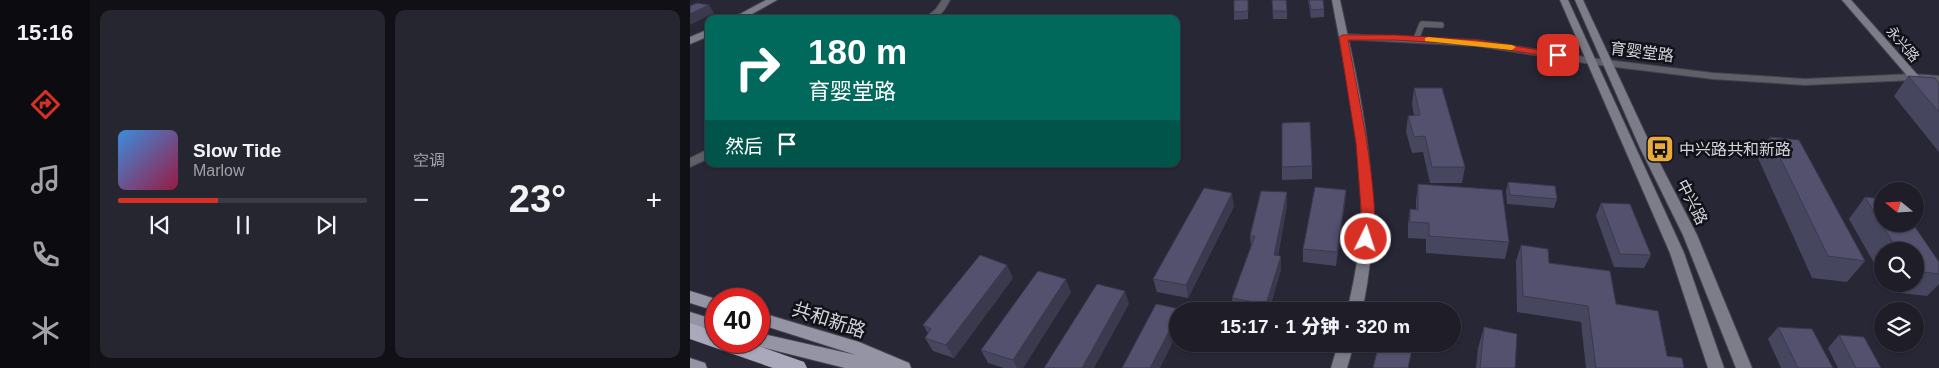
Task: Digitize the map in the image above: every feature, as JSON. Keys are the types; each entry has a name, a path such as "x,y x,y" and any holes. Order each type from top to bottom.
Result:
{"highway":[{"path":"690,331 705,336"},
{"path":"753,353 797,368"}],"main road":[{"path":"743,15 773,0"},
{"path":"1336,0 1362,143 1368,221 1358,302"},
{"name":"中兴路","path":"1564,0 1677,253 1716,368"},
{"name":"中兴路","path":"1579,0 1646,148 1694,243 1744,368"},
{"name":"永兴路","path":"1846,0 1939,106"},
{"path":"690,41 705,34"},
{"path":"690,297 705,302"},
{"path":"690,318 705,323"},
{"name":"共和新路","path":"770,321 859,349 904,368"},
{"name":"共和新路","path":"770,343 849,362 886,362"},
{"path":"1339,368 1344,352"},
{"path":"690,367 699,368"}],"street":[{"path":"934,15 940,11 946,0"},
{"name":"育婴堂路","path":"1343,37 1416,39 1501,46 1591,61 1713,76 1805,82 1913,77 1939,79"},
{"path":"690,163 705,154"}],"lane":[{"path":"1416,39 1422,24 1441,25"}],"building":[{"path":"1234,0 1248,0 1248,11 1234,12"},
{"path":"1272,0 1286,0 1287,11 1273,11"},
{"path":"1309,0 1323,0 1324,9 1311,10"},
{"path":"697,3 709,5 690,14 690,6"},
{"path":"1908,76 1935,78 1939,83 1939,112"},
{"path":"1414,88 1442,88 1465,167 1432,167 1425,136 1414,137 1408,116 1420,115"},
{"path":"1310,122 1312,166 1282,167 1282,123"},
{"path":"1770,137 1799,140 1865,261 1828,256"},
{"path":"1508,182 1555,186 1557,199 1510,195"},
{"path":"1418,184 1502,190 1509,242 1429,236 1429,223 1410,222 1410,209 1418,210"},
{"path":"1315,187 1346,190 1337,252 1303,249"},
{"path":"1204,188 1232,193 1186,285 1153,279"},
{"path":"1261,191 1287,192 1274,255 1281,256 1267,302 1232,298 1255,236 1250,236"},
{"path":"1865,197 1874,198 1874,212"},
{"path":"1601,203 1630,204 1651,255 1620,254"},
{"path":"1886,232 1918,232 1939,262 1939,274 1924,272 1924,242 1892,242"},
{"path":"1521,245 1548,249 1549,263 1610,271 1616,304 1658,311 1667,356 1682,358 1684,368 1596,368 1588,306 1523,296"},
{"path":"980,255 1007,265 946,345 925,338 931,329 923,325"},
{"path":"1038,271 1066,279 1013,360 981,350"},
{"path":"1097,284 1125,291 1082,368 1044,368"},
{"path":"1156,304 1169,307 1169,331 1150,368 1122,368"},
{"path":"1484,327 1517,334 1515,368 1480,368"},
{"path":"1778,327 1812,329 1833,368 1798,368"},
{"path":"1839,335 1864,337 1881,368 1856,368"},
{"path":"1377,352 1411,352 1408,368 1373,368"}],"slow traffic":[{"path":"1428,39 1512,47"}],"place":[{"name":"中兴路共和新路","path":"1660,149"}],"route":[{"path":"1366,239 1368,221 1362,143 1343,37 1477,43 1558,55"}]}
